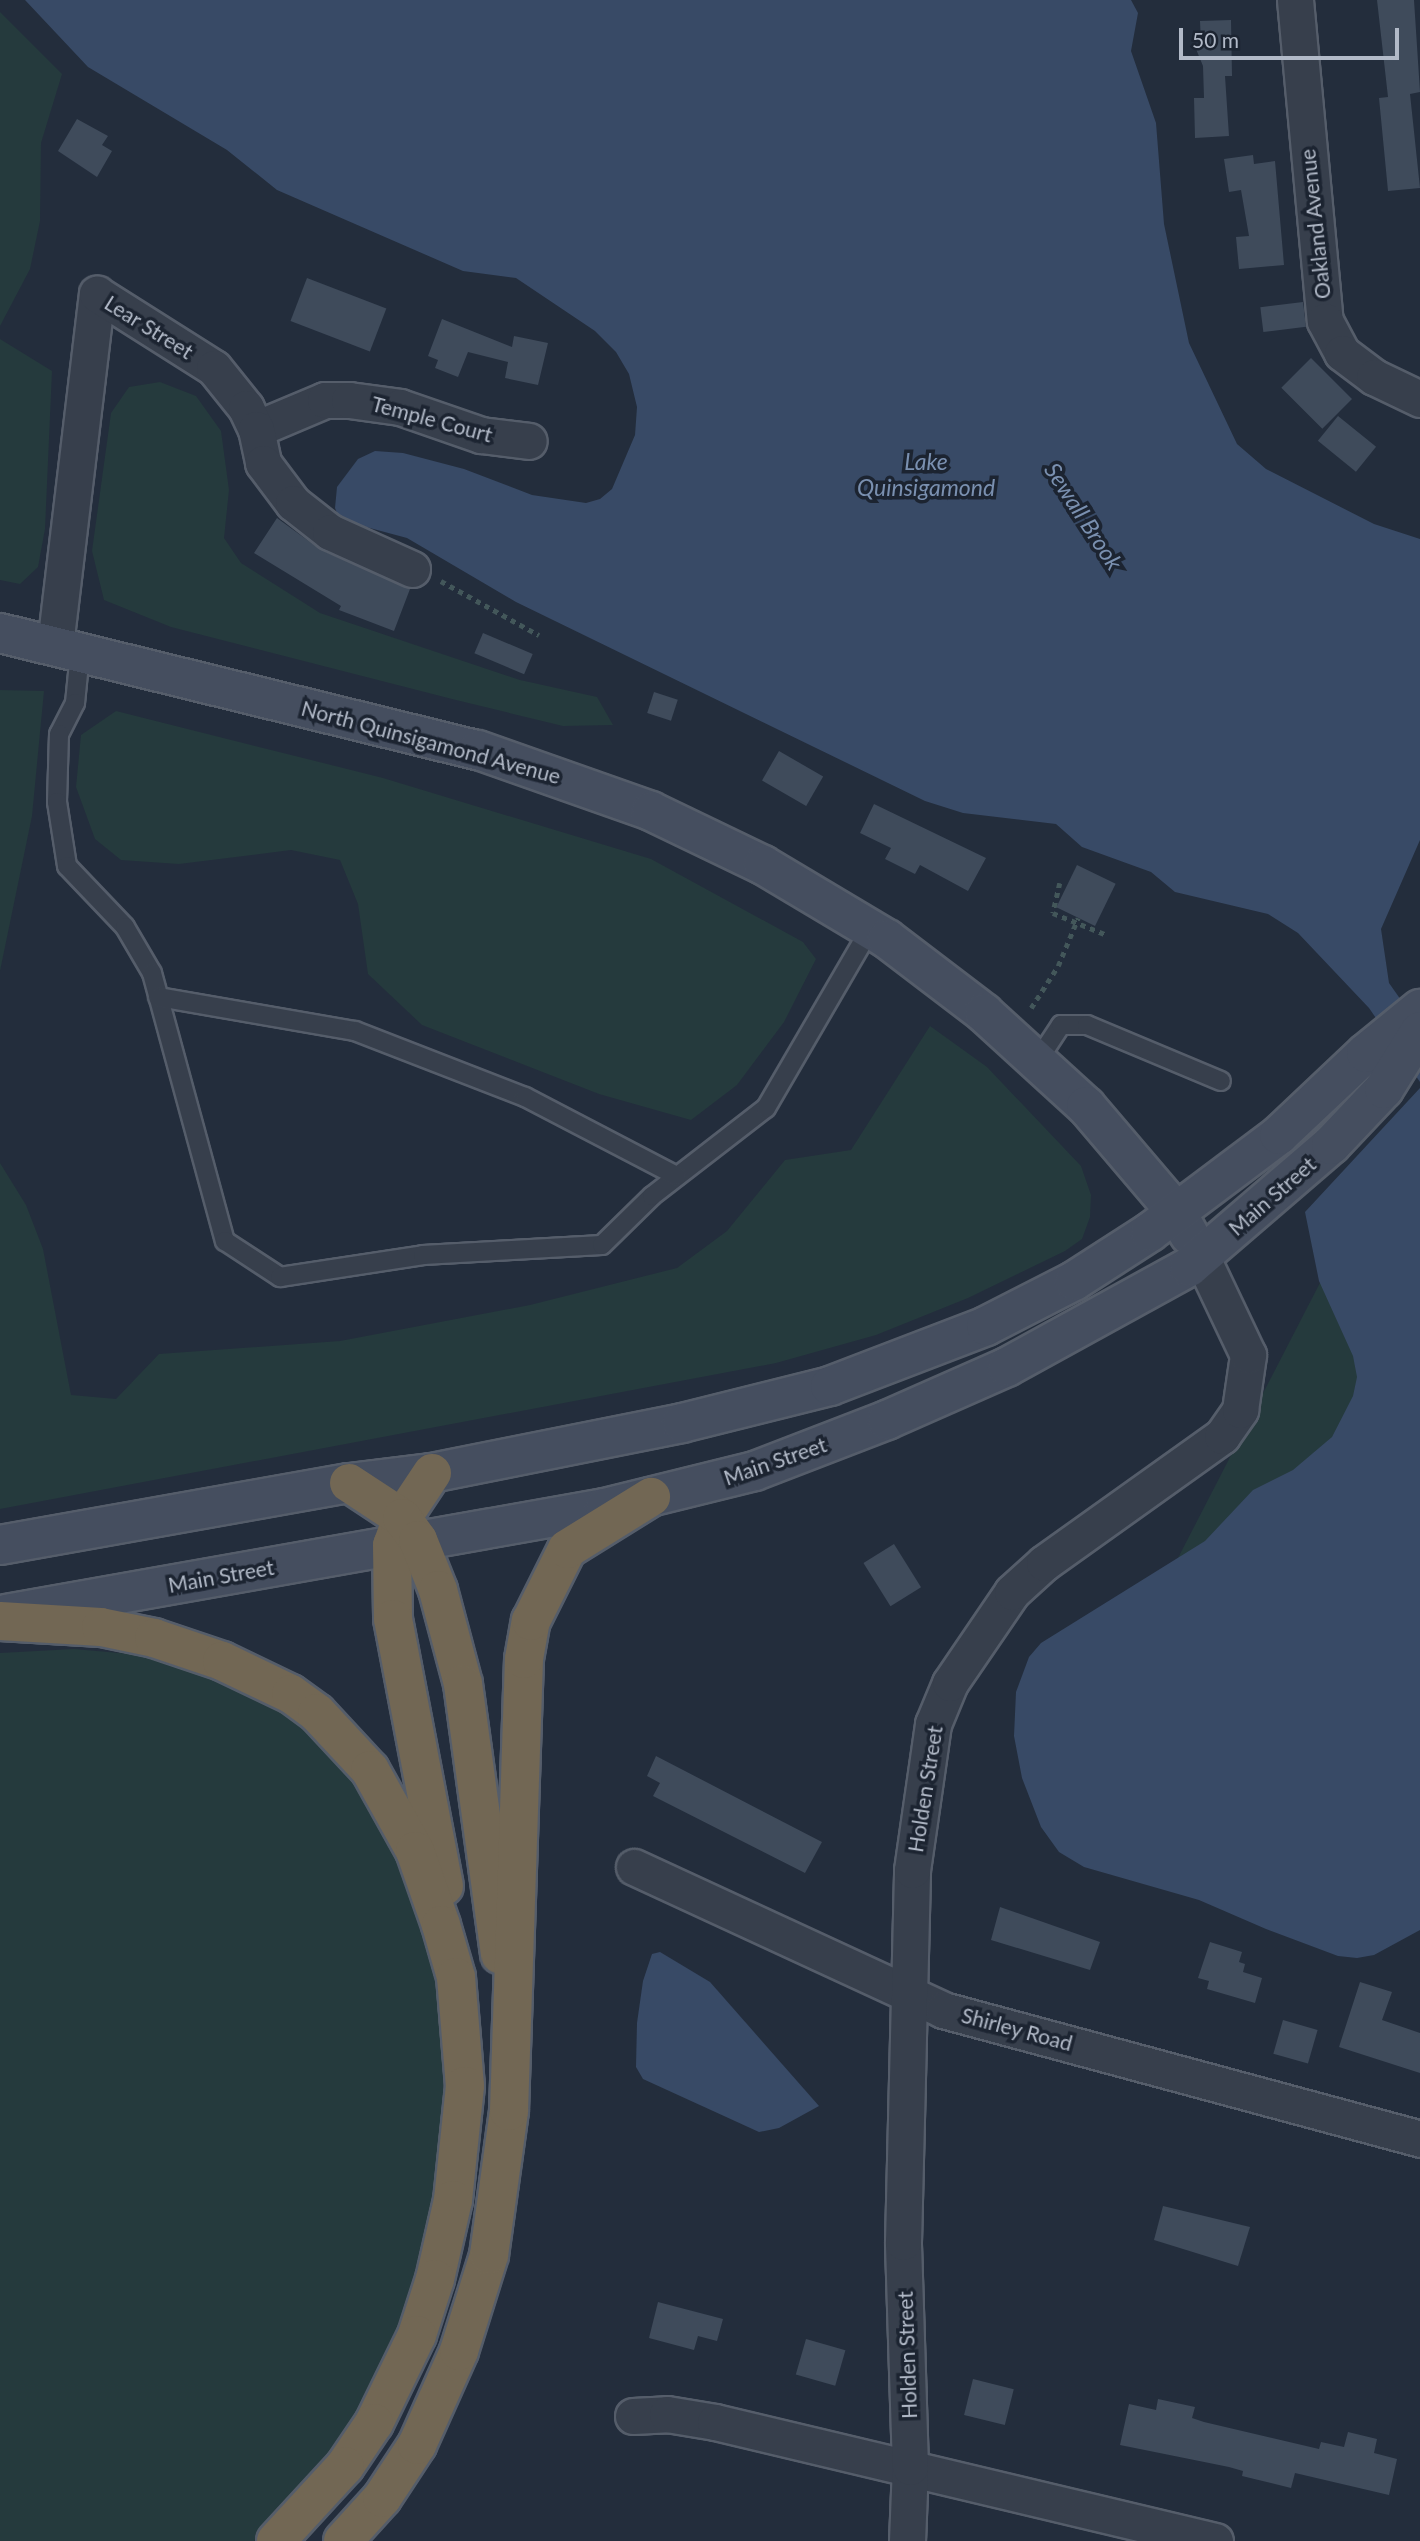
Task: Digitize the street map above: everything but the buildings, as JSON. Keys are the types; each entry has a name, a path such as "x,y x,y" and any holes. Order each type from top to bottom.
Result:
{"highway":[{"path":"276,2541 345,2466 374,2423 398,2378 424,2313 453,2200 463,2099 456,1977 435,1820 393,1619 404,1534 432,1473"},
{"path":"349,1483 404,1534 438,1590 463,1684 472,1778 505,1981 510,2060"},
{"path":"343,2541 382,2498 417,2445 474,2312 489,2255 502,2174 510,2060 521,1847 524,1659 531,1621 568,1549 651,1497"},
{"path":"0,1620 101,1627 154,1638 263,1679 317,1713 370,1770 391,1803 421,1865 456,1977"}],"main road":[{"name":"North Quinsigamond Avenue","path":"0,633 424,736 563,777 696,832 763,865 870,929 931,970 1038,1060 1086,1106 1177,1213 1201,1256"},
{"name":"Main Street","path":"0,1545 349,1483 432,1473 682,1423 830,1386 986,1326 1074,1280 1177,1213 1279,1135 1366,1053 1420,1009"},
{"name":"Main Street","path":"0,1615 404,1534 651,1497 755,1471 887,1420 1007,1367 1154,1287 1201,1256 1321,1154 1384,1090 1420,1031"}],"street":[{"name":"Oakland Avenue","path":"1295,0 1325,321 1342,353 1374,377 1420,399"},
{"name":"Lear Street","path":"68,649 97,294 214,368 256,429 263,463 293,503 330,532 412,569"},
{"name":"Temple Court","path":"256,429 325,400 349,400 400,407 481,435 529,441"},
{"name":"Holden Street","path":"907,2541 910,2468 903,2242 912,1870 933,1724 950,1683 1013,1592 1044,1563 1222,1436 1240,1410 1248,1355 1201,1256"},
{"name":"Shirley Road","path":"634,1867 943,2010 1420,2139"},
{"path":"633,2416 667,2414 703,2420 1215,2541"}],"lane":[{"path":"68,649 75,703 59,734 57,802 67,866 125,927 152,973 225,1241 280,1278 422,1255 602,1245 677,1177 766,1108 870,929"},
{"path":"158,997 355,1031 525,1097 677,1177"},
{"path":"1038,1060 1061,1025 1087,1025 1221,1081"}],"path":[{"path":"412,569 426,572 539,635"},
{"path":"1060,883 1053,913 1077,920 1107,935"},
{"path":"1031,1007 1058,966 1077,920"}],"green space":[{"path":"0,12 62,74 41,143 40,221 30,269 0,326"},
{"path":"0,339 52,371 45,529 38,567 20,584 0,580"},
{"path":"160,382 196,396 221,431 229,490 224,538 241,563 320,613 520,680 597,697 613,725 563,726 456,700 171,627 104,600 92,551 111,413 129,387"},
{"path":"0,690 44,691 32,816 0,971"},
{"path":"116,711 383,778 651,859 803,942 816,959 784,1022 737,1085 691,1120 599,1094 422,1025 368,974 358,904 340,860 291,850 179,864 121,860 95,839 76,787 81,735"},
{"path":"930,1026 987,1067 1081,1166 1091,1195 1090,1217 1082,1239 1065,1251 968,1298 876,1335 776,1363 0,1509 0,1163 26,1205 43,1249 71,1395 116,1399 159,1354 340,1341 530,1305 677,1268 727,1231 785,1160 851,1150"},
{"path":"1420,1089 1361,1430 1146,1620"},
{"path":"74,1649 142,1655 210,1673 284,1707 357,1773 429,1914 454,2090 426,2265 380,2394 274,2529 254,2541 0,2541 0,1653"}],"water":[{"name":"Lake Quinsigamond","path":"25,0 1131,0 1138,13 1131,51 1156,123 1164,224 1189,343 1237,444 1266,469 1374,524 1420,539 1420,840 1381,929 1389,983 1420,1027 1420,1082 1369,1008 1298,933 1268,914 1175,892 1151,872 1082,847 1056,824 963,813 925,801 516,602 407,538 340,520 335,508 337,487 358,459 375,451 403,453 464,469 532,495 586,503 600,499 612,489 635,435 637,407 629,374 616,352 595,331 516,278 463,271 277,190 227,150 88,67"},
{"path":"1420,1088 1420,1930 1374,1955 1357,1958 1338,1956 1199,1900 1084,1867 1059,1852 1041,1827 1022,1778 1014,1736 1016,1692 1029,1657 1041,1643 1205,1541 1253,1490 1293,1470 1332,1437 1353,1396 1357,1377 1353,1356 1319,1281 1305,1212"},
{"path":"660,1952 710,1982 819,2106 779,2128 759,2132 643,2079 636,2067 637,2023 643,1981 652,1954"}],"water label":[{"name":"Sewall Brook","path":"1084,516"}]}
